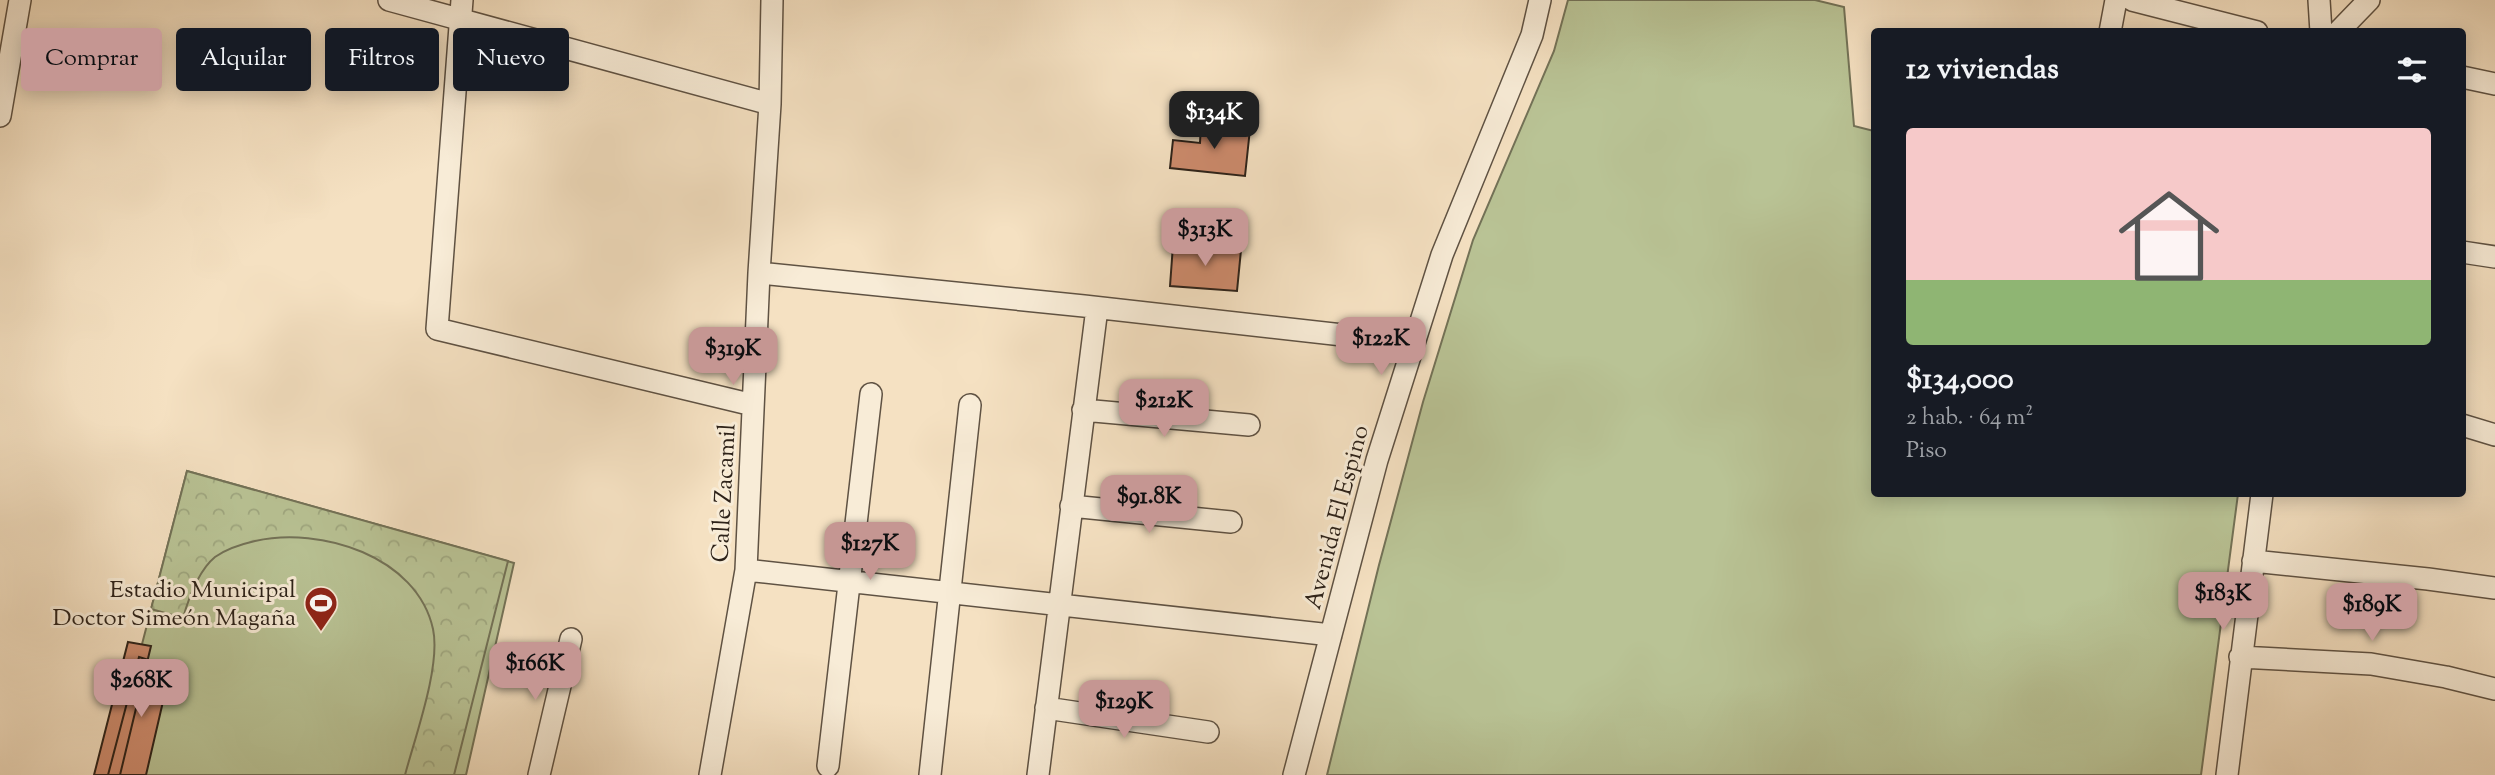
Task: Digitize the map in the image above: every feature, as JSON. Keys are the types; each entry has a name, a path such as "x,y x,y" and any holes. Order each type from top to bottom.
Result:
{"street":[{"path":"0,116 20,0"},
{"path":"389,0 461,10 770,104"},
{"name":"Calle Zacamil","path":"710,775 746,570 759,273 770,104 772,0"},
{"name":"Avenida El Espino","path":"1294,775 1377,460 1442,255 1532,35 1540,0"},
{"path":"2111,28 2116,0"},
{"path":"2132,0 2241,28"},
{"path":"2319,0 2321,28"},
{"path":"2342,28 2369,0"},
{"path":"461,10 437,329 753,405"},
{"path":"2466,78 2495,84"},
{"path":"2466,253 2495,257"},
{"path":"759,273 1097,307 1414,344"},
{"path":"1038,775 1097,307"},
{"path":"828,766 871,394"},
{"path":"930,775 970,405"},
{"path":"1083,410 1248,425"},
{"path":"2466,426 2495,435"},
{"path":"2227,775 2262,497"},
{"path":"1070,506 1231,522"},
{"path":"2253,561 2495,588"},
{"path":"746,570 1331,635"},
{"path":"539,775 571,639"},
{"path":"2240,657 2371,664 2446,677 2495,690"},
{"path":"1046,708 1208,732"}],"green space":[{"path":"1568,0 1815,0 1844,7 1854,126 1871,130 1871,497 2238,497 2201,775 1327,775 1423,402 1473,240 1554,51"},
{"name":"Estadio Municipal Doctor Simeón Magaña","path":"187,471 514,563 466,775 108,775"},
{"path":"187,471 508,561 454,775 405,775 426,702 435,644 433,629 423,604 408,582 387,565 336,543 281,537 255,541 224,552 209,563 195,585 183,618 151,609"}],"building":[{"path":"1201,124 1250,129 1245,176 1170,168 1173,140 1200,143"},
{"path":"1173,245 1241,250 1237,291 1170,286"},
{"path":"128,642 151,646 120,775 94,775"},
{"path":"139,657 171,667 146,775 108,775"}],"place":[{"name":"Estadio Municipal Doctor Simeón Magaña","path":"321,633"}]}
